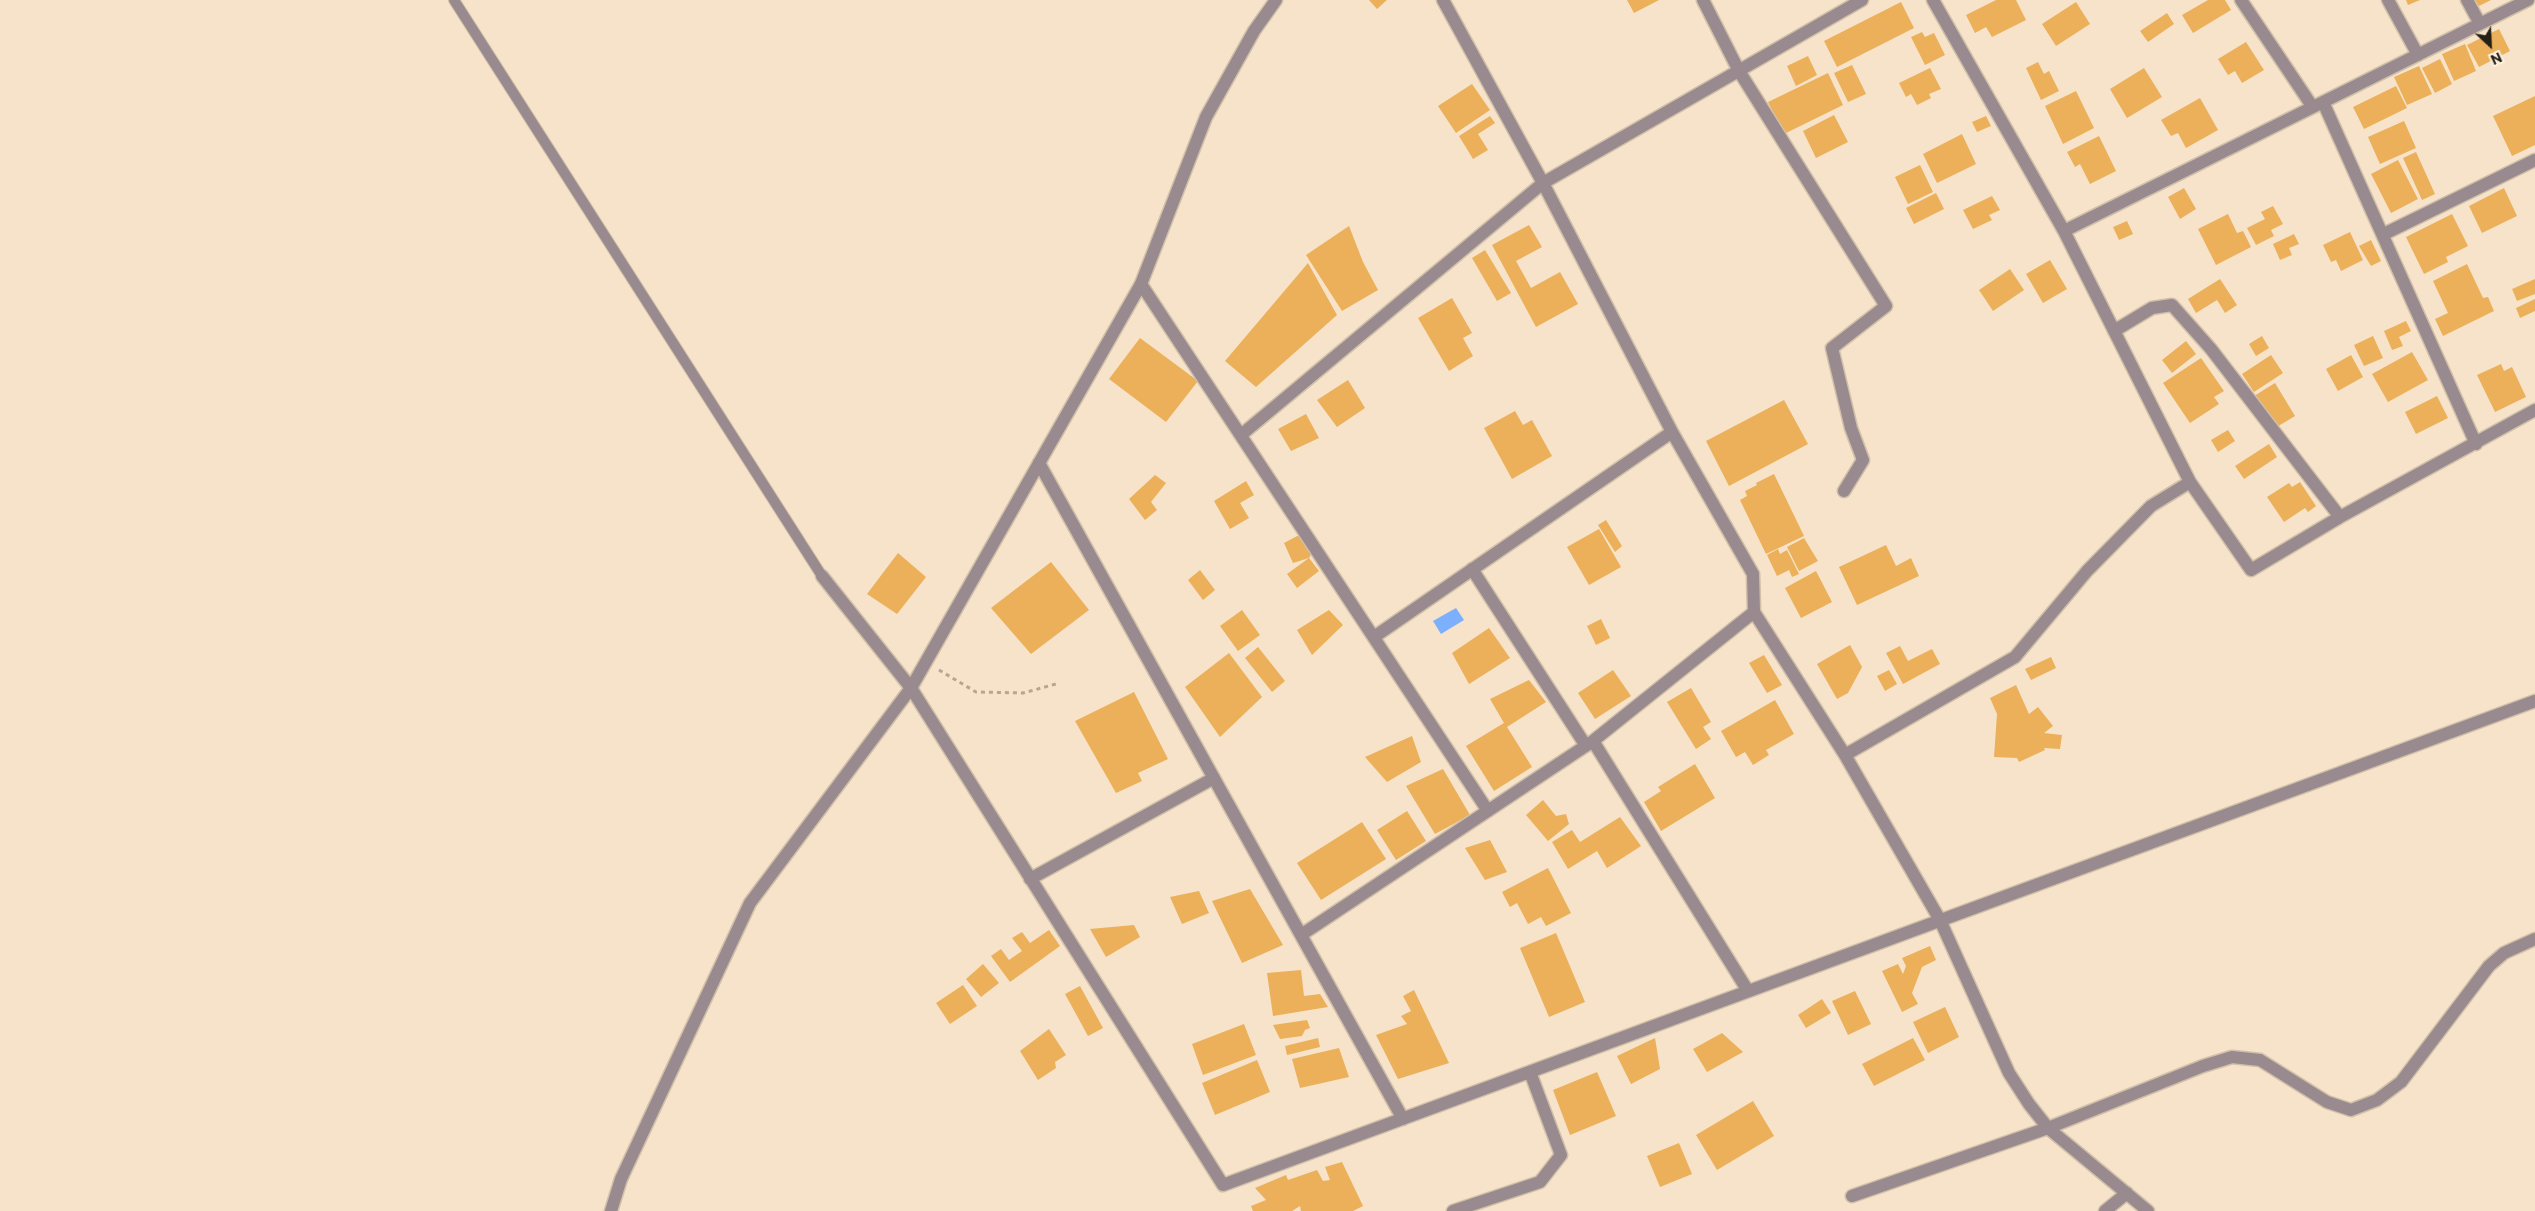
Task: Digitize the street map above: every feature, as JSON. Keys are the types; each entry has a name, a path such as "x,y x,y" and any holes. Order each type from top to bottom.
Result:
{"street":[{"path":"611,1211 621,1179 750,903 911,688 1141,284 1206,117 1254,31 1276,0"},
{"path":"1443,0 1543,183 1672,432 1753,574 1754,612 1845,755 1940,920 2009,1073 2029,1104 2048,1128 2148,1211"},
{"path":"1703,0 1739,71 1886,306 1832,348 1851,428 1864,460 1844,491"},
{"path":"1241,435 1543,183 1862,0"},
{"path":"1933,0 2064,231 2190,482 2251,570 2340,517 2535,410"},
{"path":"2241,0 2318,104 2384,234 2476,444"},
{"path":"2388,0 2418,55"},
{"path":"2467,0 2480,24"},
{"path":"2064,231 2528,0"},
{"path":"2384,234 2535,160"},
{"path":"1141,284 1488,811"},
{"path":"2114,331 2152,308 2172,305 2218,356 2340,517"},
{"path":"1374,637 1672,432"},
{"path":"1039,463 1402,1119"},
{"path":"1845,755 2015,656 2088,571 2151,506 2190,482"},
{"path":"1472,569 1589,744 1748,991"},
{"path":"822,576 911,688 1223,1185 2535,701"},
{"path":"1300,934 1589,744 1754,612"},
{"path":"1030,879 1214,778"},
{"path":"1852,1196 2048,1128 2203,1066 2232,1057 2260,1060 2327,1102 2350,1110 2376,1100 2401,1082 2490,966 2504,953 2535,939"},
{"path":"1454,1211 1540,1182 1561,1155 1530,1072"},
{"path":"2105,1211 2127,1194"}],"lane":[{"path":"454,0 822,576"}],"path":[{"path":"926,662 976,692 1023,693 1056,684"}],"water":[{"path":"1456,608 1464,620 1441,634 1433,621"}],"building":[{"path":"1369,0 1387,0 1377,9"},
{"path":"1627,0 1659,0 1634,13"},
{"path":"1996,0 2016,0 2026,20 1992,37 1986,27 1975,33 1966,15"},
{"path":"2208,0 2225,0 2231,10 2193,33 2182,15"},
{"path":"2406,0 2420,0 2408,5"},
{"path":"2475,0 2491,0 2479,6"},
{"path":"1901,2 1914,28 1837,67 1824,41"},
{"path":"2076,2 2090,24 2056,46 2042,24"},
{"path":"2167,13 2174,24 2148,42 2140,31"},
{"path":"2499,29 2510,51 2479,67 2467,45"},
{"path":"1922,32 1925,37 1934,33 1945,55 1925,65 1911,37"},
{"path":"2246,42 2264,70 2242,83 2235,71 2228,75 2218,59"},
{"path":"2465,44 2476,71 2454,81 2442,54"},
{"path":"1808,56 1817,75 1796,86 1787,66"},
{"path":"2440,59 2452,84 2435,93 2422,68"},
{"path":"2038,62 2044,74 2049,71 2059,91 2041,100 2026,68"},
{"path":"1852,65 1866,94 1848,102 1834,73"},
{"path":"2419,66 2432,94 2407,105 2394,77"},
{"path":"1930,68 1941,89 1929,94 1931,98 1917,105 1911,94 1906,97 1899,83"},
{"path":"2144,68 2162,97 2127,118 2110,89"},
{"path":"1828,73 1843,105 1784,134 1768,102"},
{"path":"1472,84 1490,110 1456,133 1438,106"},
{"path":"2396,86 2407,108 2364,129 2353,107"},
{"path":"2076,91 2094,128 2063,144 2045,106"},
{"path":"2535,96 2535,145 2512,156 2493,116"},
{"path":"2200,98 2218,130 2186,148 2178,133 2171,136 2161,120"},
{"path":"1834,115 1848,142 1816,158 1803,131"},
{"path":"1490,116 1495,123 1478,134 1488,150 1473,159 1459,136"},
{"path":"1986,116 1991,126 1977,132 1972,122"},
{"path":"2404,121 2416,148 2380,164 2368,137"},
{"path":"1962,134 1976,164 1937,183 1923,154"},
{"path":"2099,136 2116,171 2090,184 2080,164 2075,167 2067,152"},
{"path":"2416,152 2435,194 2422,200 2403,158"},
{"path":"2398,160 2418,199 2391,213 2371,174"},
{"path":"1920,165 1933,192 1908,204 1895,177"},
{"path":"2184,188 2196,209 2180,219 2168,197"},
{"path":"2504,188 2517,216 2482,233 2469,206"},
{"path":"1936,193 1944,209 1914,224 1906,208"},
{"path":"1992,196 2000,210 1989,215 1992,220 1973,229 1963,210"},
{"path":"2273,206 2283,224 2271,230 2274,236 2256,245 2247,228 2265,219 2261,212"},
{"path":"2228,214 2237,233 2243,231 2251,247 2216,265 2198,229"},
{"path":"2452,214 2468,246 2446,257 2448,262 2424,274 2406,237"},
{"path":"2127,221 2133,234 2119,240 2113,227"},
{"path":"1529,225 1542,247 1516,261 1531,288 1560,272 1578,304 1536,327 1492,245"},
{"path":"1349,226 1363,262 1378,290 1342,311 1306,255"},
{"path":"2350,232 2363,260 2341,271 2336,260 2331,262 2323,245"},
{"path":"2294,234 2299,244 2289,248 2292,255 2280,260 2273,244"},
{"path":"2371,240 2381,261 2371,266 2359,246"},
{"path":"1485,250 1511,293 1497,301 1472,258"},
{"path":"2050,260 2067,289 2043,303 2026,274"},
{"path":"1308,263 1337,315 1256,387 1225,361"},
{"path":"2467,264 2483,298 2488,297 2494,311 2443,336 2435,319 2448,313 2433,281"},
{"path":"2010,269 2024,290 1993,311 1979,290"},
{"path":"2220,279 2237,305 2225,313 2217,300 2196,313 2188,299"},
{"path":"2535,279 2535,294 2517,301 2512,289"},
{"path":"1452,298 1472,333 1463,338 1473,356 1449,371 1418,318"},
{"path":"2535,299 2535,311 2520,318 2516,308"},
{"path":"2406,321 2411,331 2399,337 2403,346 2392,350 2384,331"},
{"path":"2262,336 2269,348 2256,356 2249,344"},
{"path":"2373,336 2383,358 2364,366 2354,345"},
{"path":"1140,338 1198,381 1166,422 1109,379"},
{"path":"2186,341 2196,354 2172,373 2162,360"},
{"path":"2412,352 2428,380 2388,402 2372,374"},
{"path":"2271,355 2283,373 2254,392 2242,374"},
{"path":"2351,355 2363,377 2338,391 2326,369"},
{"path":"2201,358 2224,391 2214,397 2219,404 2190,423 2163,383"},
{"path":"2501,364 2504,371 2512,367 2526,397 2495,412 2477,375"},
{"path":"1348,380 1365,408 1337,427 1317,400"},
{"path":"2275,383 2295,416 2275,428 2254,396"},
{"path":"2437,396 2448,418 2416,434 2405,412"},
{"path":"1784,400 1808,444 1729,486 1706,441"},
{"path":"1515,411 1523,425 1532,420 1552,456 1512,479 1484,428"},
{"path":"1306,414 1319,438 1291,451 1278,429"},
{"path":"2228,430 2235,441 2218,452 2211,440"},
{"path":"2269,444 2277,457 2244,479 2235,466"},
{"path":"1774,474 1804,536 1766,554 1740,500 1747,496 1745,491"},
{"path":"1155,475 1166,483 1151,502 1157,510 1145,520 1129,499"},
{"path":"1246,481 1254,495 1240,503 1249,518 1230,529 1214,501"},
{"path":"2300,482 2316,506 2308,512 2305,508 2284,522 2267,497 2289,483 2292,487"},
{"path":"1606,520 1622,546 1615,552 1598,525"},
{"path":"1599,529 1621,567 1589,585 1567,547"},
{"path":"1301,534 1312,553 1309,558 1293,563 1284,543"},
{"path":"1804,538 1818,561 1799,571 1787,547"},
{"path":"1886,545 1896,566 1911,558 1919,576 1857,605 1839,567"},
{"path":"1778,549 1780,554 1787,550 1799,574 1792,577 1789,570 1777,576 1767,555"},
{"path":"898,553 926,577 897,614 867,594"},
{"path":"1309,558 1319,571 1297,588 1287,574"},
{"path":"1051,562 1089,610 1031,654 991,608"},
{"path":"1200,570 1215,590 1203,600 1188,580"},
{"path":"1816,571 1832,602 1801,618 1785,588"},
{"path":"1242,610 1260,635 1238,651 1220,626"},
{"path":"1329,610 1343,625 1312,655 1297,630"},
{"path":"1601,619 1610,638 1596,645 1587,626"},
{"path":"1489,628 1510,658 1469,684 1452,653"},
{"path":"1850,645 1862,667 1848,693 1837,699 1817,664"},
{"path":"1900,646 1908,661 1932,649 1940,664 1903,684 1886,653"},
{"path":"1258,647 1285,681 1272,692 1245,658"},
{"path":"1229,653 1262,697 1220,737 1185,687"},
{"path":"1764,655 1782,685 1767,693 1749,663"},
{"path":"2051,657 2056,668 2031,680 2025,669"},
{"path":"1613,670 1631,696 1595,719 1578,693"},
{"path":"1889,670 1897,684 1885,691 1877,676"},
{"path":"1529,680 1546,702 1507,727 1532,767 1494,791 1466,746 1504,723 1490,699"},
{"path":"2016,685 2029,714 2038,707 2053,726 2044,733 2062,735 2060,749 2044,748 2045,750 2019,762 2017,758 1994,757 1997,714 1990,698"},
{"path":"1691,688 1711,722 1703,727 1711,739 1696,749 1667,702"},
{"path":"1134,692 1168,759 1138,773 1142,781 1116,793 1075,721"},
{"path":"1775,700 1794,734 1766,750 1769,755 1753,765 1745,752 1736,757 1721,731"},
{"path":"1412,736 1421,762 1387,782 1365,757"},
{"path":"1695,764 1715,798 1661,831 1644,802 1661,791 1658,787"},
{"path":"1443,769 1470,815 1435,834 1406,786"},
{"path":"1543,800 1556,816 1566,814 1569,824 1548,841 1526,815"},
{"path":"1407,811 1426,841 1396,860 1377,830"},
{"path":"1620,817 1641,846 1607,868 1597,851 1568,869 1552,842 1572,830 1580,842"},
{"path":"1362,822 1386,859 1321,900 1297,863"},
{"path":"1490,840 1507,872 1485,880 1465,848"},
{"path":"1548,868 1571,913 1546,926 1541,917 1528,924 1517,903 1510,907 1502,892"},
{"path":"1250,889 1283,945 1242,963 1212,901"},
{"path":"1199,891 1209,913 1182,924 1170,897"},
{"path":"1134,925 1140,937 1106,957 1090,929"},
{"path":"1049,930 1060,946 1010,982 991,956 1001,949 1009,960 1022,951 1012,938 1022,932 1030,943"},
{"path":"1556,933 1585,1002 1549,1017 1520,948"},
{"path":"1930,946 1936,960 1922,967 1912,993 1918,1004 1902,1012 1882,971 1898,964 1903,974 1906,966 1902,958"},
{"path":"983,964 999,983 981,997 966,979"},
{"path":"1301,970 1304,996 1320,994 1328,1007 1273,1016 1267,973"},
{"path":"963,985 977,1006 950,1024 936,1003"},
{"path":"1080,986 1103,1028 1088,1036 1065,994"},
{"path":"1414,990 1449,1063 1398,1079 1376,1035 1407,1024 1401,1016 1411,1011 1403,996"},
{"path":"1855,991 1871,1024 1848,1035 1832,1001"},
{"path":"1822,999 1831,1013 1806,1028 1798,1015"},
{"path":"1945,1007 1959,1037 1928,1053 1913,1022"},
{"path":"1307,1020 1310,1028 1305,1030 1302,1036 1280,1039 1273,1025"},
{"path":"1244,1024 1256,1055 1203,1075 1192,1044"},
{"path":"1049,1029 1066,1055 1055,1062 1056,1068 1038,1080 1020,1051"},
{"path":"1722,1033 1743,1052 1707,1072 1693,1049"},
{"path":"1318,1038 1320,1047 1287,1055 1285,1046"},
{"path":"1655,1038 1660,1069 1631,1084 1617,1056"},
{"path":"1913,1038 1925,1060 1874,1086 1862,1064"},
{"path":"1339,1048 1349,1077 1300,1088 1292,1059"},
{"path":"1257,1060 1270,1092 1215,1115 1202,1083"},
{"path":"1597,1072 1616,1116 1570,1135 1553,1090"},
{"path":"1753,1101 1774,1136 1717,1170 1696,1135"},
{"path":"1679,1143 1692,1174 1660,1187 1647,1156"},
{"path":"1342,1162 1363,1206 1353,1211 1301,1211 1300,1206 1292,1211 1253,1211 1251,1206 1266,1200 1255,1188 1286,1175 1288,1180 1317,1170 1323,1181 1330,1180 1325,1167"}]}
